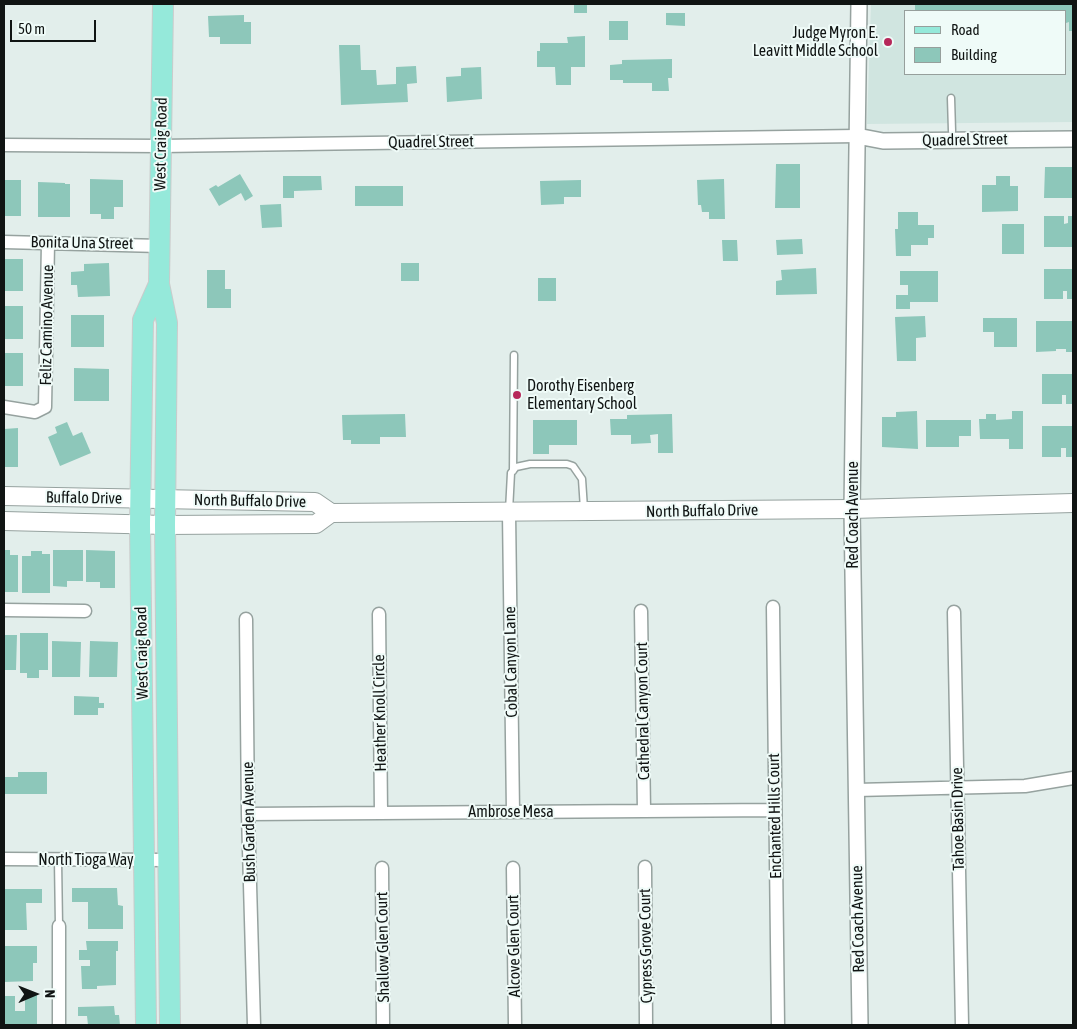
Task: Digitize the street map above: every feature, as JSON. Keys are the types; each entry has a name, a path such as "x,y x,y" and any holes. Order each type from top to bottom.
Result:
{"main road":[{"name":"West Craig Road","path":"163,4 159,284 167,323 165,525 170,1025"},
{"name":"West Craig Road","path":"146,1025 140,524 143,320 159,284"},
{"name":"Buffalo Drive","path":"4,496 165,500"},
{"name":"North Buffalo Drive","path":"165,500 315,502 331,514"},
{"name":"North Buffalo Drive","path":"165,525 316,524 331,514 852,509 1073,503"},
{"name":"Buffalo Drive","path":"4,521 165,525"}],"street":[{"name":"Red Coach Avenue","path":"859,4 852,509 860,1025"},
{"name":"Quadrel Street","path":"4,145 162,146 858,136 883,141 1073,130"},
{"name":"Quadrel Street","path":"952,136 1073,139"},
{"name":"Bonita Una Street","path":"4,242 160,246"},
{"name":"Feliz Camino Avenue","path":"4,407 35,412 45,407 48,243"},
{"name":"Cobal Canyon Lane","path":"509,512 513,812"},
{"name":"Enchanted Hills Court","path":"773,607 778,1025"},
{"path":"4,610 85,611"},
{"name":"Cathedral Canyon Court","path":"641,611 644,811"},
{"name":"Tahoe Basin Drive","path":"954,612 962,1025"},
{"name":"Heather Knoll Circle","path":"379,614 381,813"},
{"name":"Bush Garden Avenue","path":"246,619 248,814 254,1025"},
{"path":"856,790 1025,786 1073,778"},
{"name":"Ambrose Mesa","path":"248,814 775,810"},
{"name":"North Tioga Way","path":"4,859 168,860"},
{"name":"Cypress Grove Court","path":"644,867 646,1025"},
{"name":"Shallow Glen Court","path":"382,868 383,1025"},
{"name":"Alcove Glen Court","path":"513,868 515,1025"},
{"path":"59,926 59,1025"}],"lane":[{"path":"951,98 952,136"},
{"path":"513,471 514,355"},
{"path":"509,512 511,473 516,467 530,464 568,464 574,466 582,479 585,512"},
{"path":"58,860 59,926"}],"shaded area":[{"name":"Judge Myron E. Leavitt Middle School","path":"871,4 1073,4 1073,122 867,124"}],"building":[{"path":"574,4 587,4 587,13 574,13"},
{"path":"915,4 1073,4 1073,31 1069,31 1067,10 915,10"},
{"path":"666,13 685,13 685,26 666,25"},
{"path":"244,15 244,22 251,22 251,44 220,44 220,37 209,37 208,16"},
{"path":"609,21 628,21 628,40 609,40"},
{"path":"585,36 585,67 571,67 571,85 556,85 555,67 537,67 537,51 540,51 540,43 568,43 567,37"},
{"path":"339,45 360,45 361,70 376,70 377,85 396,84 396,67 416,66 417,83 407,84 408,102 341,105"},
{"path":"672,59 672,78 668,78 669,91 652,91 652,83 623,83 623,80 610,80 610,65 622,64 622,60"},
{"path":"481,67 482,99 447,102 446,77 461,76 461,68"},
{"path":"776,164 800,164 800,208 775,208"},
{"path":"1045,167 1073,167 1073,198 1044,198"},
{"path":"240,174 253,196 245,201 241,193 219,206 209,189 216,185 218,187"},
{"path":"283,176 321,176 322,190 294,191 294,198 283,198"},
{"path":"996,176 1010,176 1010,186 1018,186 1018,211 982,212 982,185 996,185"},
{"path":"90,179 123,180 123,207 114,207 114,219 101,219 101,214 90,214"},
{"path":"724,179 725,219 709,219 709,212 702,212 701,205 698,205 697,180"},
{"path":"4,180 21,180 21,216 4,216"},
{"path":"581,180 581,197 564,197 564,204 541,205 540,181"},
{"path":"38,182 70,184 70,217 38,217"},
{"path":"355,186 403,186 403,206 355,206"},
{"path":"281,204 282,227 262,228 260,205"},
{"path":"898,212 918,212 918,225 934,225 934,238 928,238 928,245 911,245 911,256 896,256 895,229 898,229"},
{"path":"1044,216 1064,216 1064,224 1068,223 1068,216 1073,216 1073,247 1044,247"},
{"path":"1002,224 1024,224 1024,254 1002,254"},
{"path":"802,239 803,254 777,255 776,240"},
{"path":"722,240 737,240 738,261 723,261"},
{"path":"4,259 23,259 23,291 4,291"},
{"path":"109,263 110,296 78,297 77,285 71,285 71,272 84,271 84,264"},
{"path":"401,263 419,263 419,281 401,281"},
{"path":"816,268 817,294 776,295 776,281 782,280 781,270"},
{"path":"1044,269 1073,269 1073,299 1067,299 1067,291 1063,291 1063,299 1044,299"},
{"path":"207,270 225,270 225,289 231,289 231,308 207,308"},
{"path":"900,271 938,271 938,302 910,302 910,309 896,309 896,295 908,295 908,285 900,285"},
{"path":"538,278 556,278 556,301 538,301"},
{"path":"4,306 23,306 23,339 4,339"},
{"path":"71,315 104,315 104,347 71,347"},
{"path":"925,316 926,337 916,338 916,361 897,361 895,317"},
{"path":"983,318 1017,318 1017,347 994,347 994,332 983,332"},
{"path":"1036,321 1073,321 1073,352 1066,352 1066,349 1056,349 1056,351 1036,352"},
{"path":"4,353 23,353 23,386 4,386"},
{"path":"74,368 109,369 109,401 74,401"},
{"path":"1042,374 1073,374 1073,404 1066,404 1066,395 1062,395 1062,404 1042,404"},
{"path":"917,411 918,449 882,447 882,417 896,417 896,412"},
{"path":"1012,411 1023,411 1023,449 1009,449 1009,439 980,439 979,419 986,419 986,414 996,414 996,420 1012,419"},
{"path":"405,414 406,437 380,437 380,444 351,444 351,440 343,440 342,415"},
{"path":"672,414 673,453 658,453 658,434 650,435 651,443 631,444 631,435 611,435 610,419 627,419 627,415"},
{"path":"533,420 577,420 577,445 549,445 549,454 533,454"},
{"path":"926,420 971,420 971,436 959,436 959,447 926,447"},
{"path":"67,422 73,436 82,432 91,453 60,466 48,437 57,433 55,427"},
{"path":"1042,426 1073,426 1073,457 1066,457 1066,448 1061,448 1061,457 1042,457"},
{"path":"18,428 18,467 4,467 4,429"},
{"path":"4,550 10,550 10,555 18,555 18,592 4,592"},
{"path":"53,550 83,550 83,581 67,581 67,587 53,586"},
{"path":"86,550 115,551 115,588 100,588 100,582 86,582"},
{"path":"31,551 42,551 42,554 50,554 50,593 22,593 22,556 31,556"},
{"path":"20,633 48,633 48,670 39,670 39,678 27,678 27,673 20,673"},
{"path":"4,635 17,635 16,670 4,670"},
{"path":"52,641 81,642 80,677 52,677"},
{"path":"90,641 118,642 117,677 89,677"},
{"path":"74,696 99,697 99,703 104,703 104,708 98,708 98,715 74,715"},
{"path":"18,772 47,772 47,794 4,794 5,777 18,777"},
{"path":"72,888 117,888 118,905 123,906 123,929 88,929 88,902 72,902"},
{"path":"4,889 42,889 42,903 26,903 27,930 4,930"},
{"path":"86,941 118,941 118,951 116,951 116,985 97,986 97,989 82,989 81,966 90,966 90,960 79,960 79,950 87,950"},
{"path":"4,946 37,946 37,963 33,963 33,981 4,982"},
{"path":"25,995 37,995 37,1025 4,1025 4,996 15,996 15,1011 25,1011"},
{"path":"114,1006 115,1015 119,1015 120,1025 88,1025 87,1016 78,1016 78,1007"}],"place":[{"name":"Judge Myron E. Leavitt Middle School","path":"888,42"},
{"name":"Dorothy Eisenberg Elementary School","path":"517,395"}]}
